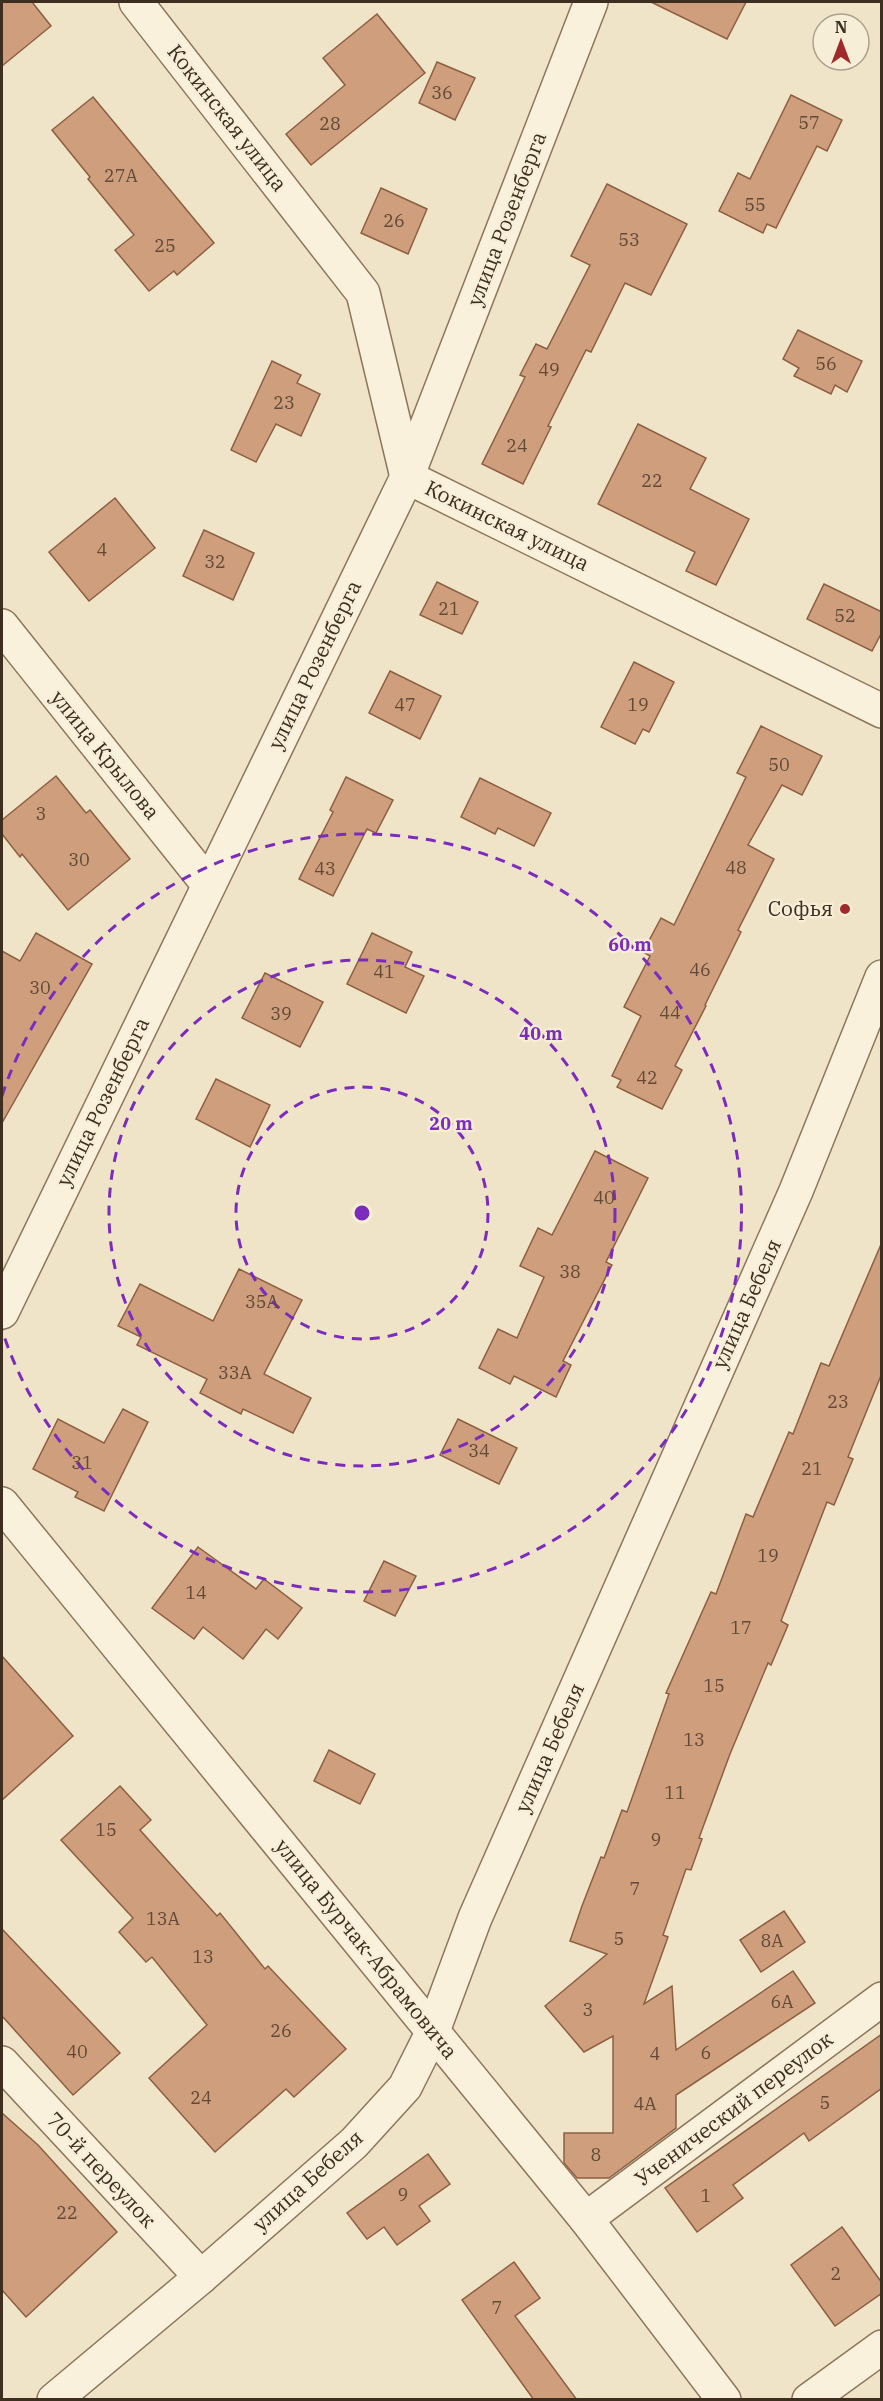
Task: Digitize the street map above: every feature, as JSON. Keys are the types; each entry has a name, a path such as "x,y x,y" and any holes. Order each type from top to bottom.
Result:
{"street":[{"name":"Кокинская улица","path":"136,2 363,293 407,477 882,711"},
{"name":"улица Розенберга","path":"2,1312 407,477 591,2"},
{"name":"улица Крылова","path":"2,626 208,884"},
{"name":"улица Бебеля","path":"54,2400 201,2277 354,2143 405,2087 433,2031 475,1918 796,1191 882,977"},
{"name":"улица Бурчак-Абрамовича","path":"2,1504 586,2219 724,2400"},
{"name":"Ученический переулок","path":"586,2219 882,1999"},
{"name":"70-й переулок","path":"2,2062 201,2277"},
{"path":"810,2400 882,2347"}],"building":[{"path":"2,2 32,2 51,26 2,66"},
{"path":"651,2 746,2 727,39"},
{"path":"377,14 425,73 311,165 286,134 345,85 323,58"},
{"path":"437,62 475,78 455,120 419,103"},
{"path":"791,95 842,120 827,151 817,146 776,228 767,224 763,233 719,211 738,173 750,179"},
{"path":"93,97 214,243 177,275 174,271 149,291 115,250 134,235 52,130"},
{"path":"607,184 687,224 651,295 625,283 591,352 586,350 548,426 551,427 523,484 482,464 525,377 520,375 536,344 547,349 590,265 571,256"},
{"path":"381,188 427,209 408,254 361,233"},
{"path":"798,330 862,361 847,392 835,385 831,394 794,376 799,368 783,359"},
{"path":"272,361 301,375 297,383 320,394 301,436 276,424 256,462 231,450"},
{"path":"638,424 706,458 690,489 749,519 716,585 686,571 695,552 598,504"},
{"path":"115,498 155,548 89,601 49,552"},
{"path":"204,530 254,553 233,600 183,576"},
{"path":"437,582 478,602 462,634 420,615"},
{"path":"824,584 882,612 882,632 872,651 807,619"},
{"path":"634,662 674,682 649,732 643,729 635,744 601,727"},
{"path":"390,671 441,696 420,739 369,713"},
{"path":"761,726 822,756 802,795 782,785 748,845 774,859 738,930 741,932 706,1006 675,1066 682,1070 662,1109 617,1087 621,1080 612,1076 641,1016 624,1007 650,956 643,952 661,918 674,925 746,777 737,773"},
{"path":"56,776 86,813 90,810 130,859 68,910 22,854 20,857 2,834 2,820"},
{"path":"346,777 393,800 376,833 367,829 333,896 299,879 333,812 330,810"},
{"path":"480,778 551,813 534,846 498,828 495,834 461,817"},
{"path":"36,933 92,964 2,1123 2,951 20,961"},
{"path":"372,933 412,952 405,967 424,976 406,1013 347,984"},
{"path":"265,973 323,1002 300,1047 242,1018"},
{"path":"216,1079 270,1105 250,1147 196,1119"},
{"path":"595,1151 648,1178 606,1262 612,1265 563,1361 571,1365 556,1397 514,1376 510,1384 479,1368 498,1329 517,1338 544,1277 520,1266 538,1228 552,1235"},
{"path":"882,1242 882,1373 848,1457 853,1459 834,1505 827,1502 781,1621 788,1625 771,1665 768,1663 730,1754 699,1838 702,1839 691,1870 686,1869 663,1935 668,1937 644,2004 672,1986 676,2050 793,1971 815,2003 676,2095 676,2128 609,2178 577,2178 564,2163 564,2133 613,2133 613,2036 584,2052 545,2006 607,1954 570,1941 582,1906 601,1857 604,1858 622,1810 627,1812 669,1694 666,1693 711,1592 716,1594 746,1514 753,1517 789,1432 793,1434 821,1363 829,1366"},
{"path":"239,1269 302,1300 264,1374 311,1398 293,1433 243,1409 241,1414 200,1393 207,1379 137,1345 141,1337 118,1326 140,1284 213,1321"},
{"path":"123,1409 148,1422 104,1511 75,1497 78,1492 33,1469 58,1419 104,1443"},
{"path":"458,1419 517,1448 499,1484 440,1455"},
{"path":"198,1547 256,1589 264,1579 302,1608 278,1639 266,1629 243,1659 203,1627 194,1639 152,1608"},
{"path":"384,1561 416,1576 395,1616 364,1601"},
{"path":"2,1656 73,1736 2,1800"},
{"path":"329,1750 375,1774 360,1804 314,1781"},
{"path":"120,1786 151,1820 140,1830 217,1916 220,1913 265,1969 268,1966 346,2049 294,2097 286,2089 215,2152 149,2078 207,2025 152,1957 146,1962 119,1932 133,1918 61,1840"},
{"path":"784,1911 805,1942 761,1972 740,1940"},
{"path":"2,1929 120,2053 73,2095 2,2016"},
{"path":"882,2034 882,2088 809,2141 804,2133 733,2185 743,2198 697,2232 665,2188"},
{"path":"2,2113 38,2145 117,2232 26,2317 2,2290"},
{"path":"428,2154 450,2184 419,2206 430,2221 397,2245 384,2227 367,2239 347,2213"},
{"path":"842,2227 882,2283 882,2293 835,2326 791,2265"},
{"path":"514,2262 540,2298 515,2316 577,2400 534,2400 462,2300"}],"place":[{"name":"Софья","path":"845,909"}]}
